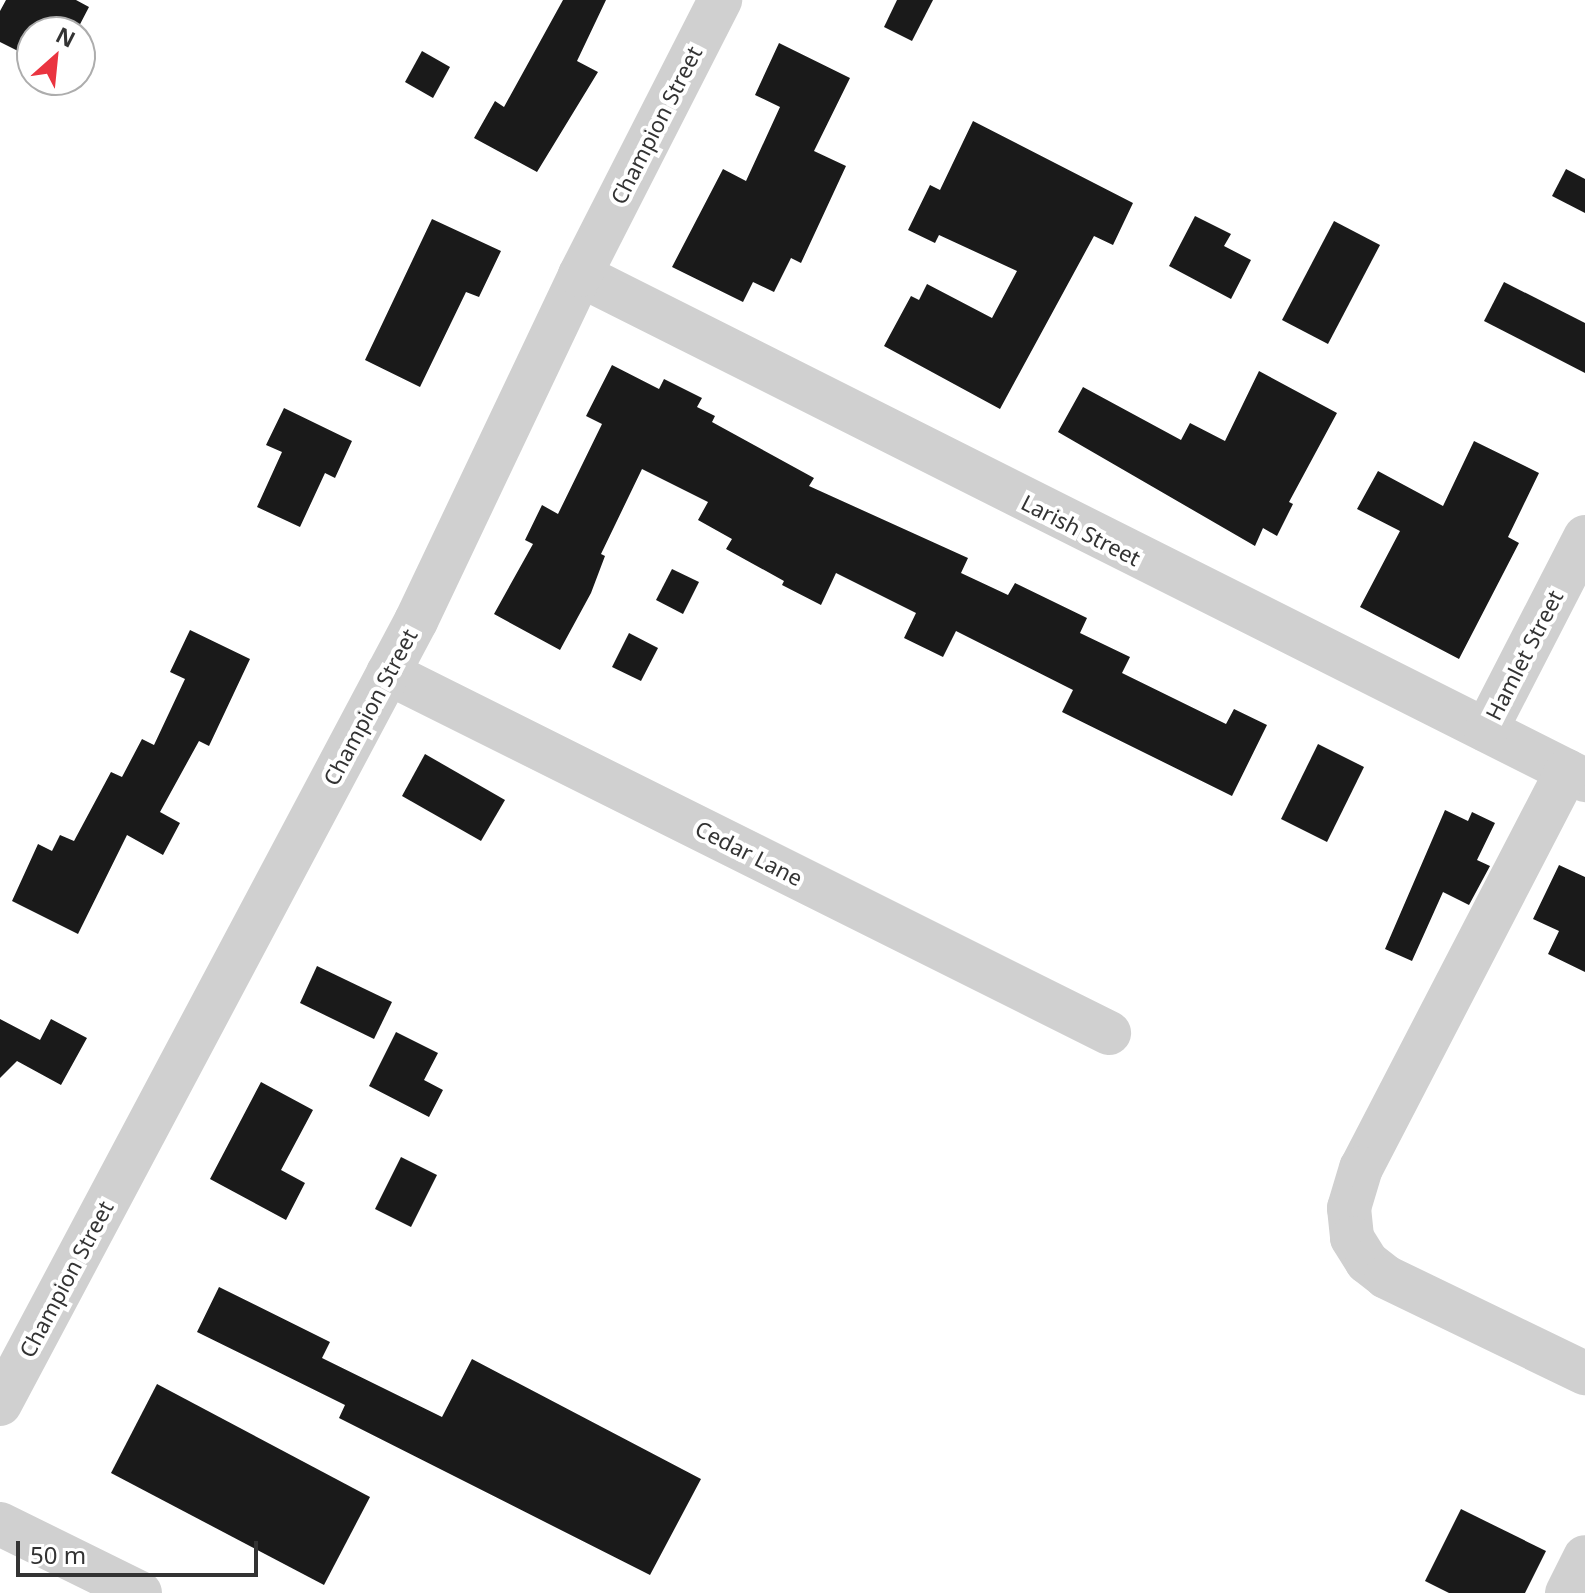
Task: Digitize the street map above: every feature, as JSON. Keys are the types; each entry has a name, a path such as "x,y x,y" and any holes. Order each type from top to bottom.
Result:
{"street":[{"name":"Champion Street","path":"0,1404 388,673 580,275 720,0"},
{"name":"Larish Street","path":"580,275 1576,776"},
{"name":"Hamlet Street","path":"1486,730 1585,537"},
{"name":"Cedar Lane","path":"388,673 1109,1033"},
{"path":"1576,776 1361,1168 1349,1208 1352,1238 1367,1262 1386,1277 1585,1373"},
{"path":"0,1524 140,1593"},
{"path":"1567,1593 1585,1557"}],"building":[{"path":"6,0 76,0 89,7 84,16 16,16 16,50 0,42 0,11"},
{"path":"563,0 606,0 577,61 598,72 537,172 474,138 495,101 504,107"},
{"path":"897,0 933,0 912,41 884,27"},
{"path":"779,43 850,78 814,151 846,166 801,263 791,258 774,292 753,282 743,302 672,267 723,169 746,181 780,107 755,95"},
{"path":"422,51 450,67 433,98 405,82"},
{"path":"973,121 1133,203 1113,245 1094,236 1000,409 884,346 911,296 919,300 927,284 992,318 1017,271 939,235 935,243 908,230 930,185 940,190"},
{"path":"1566,169 1585,179 1585,213 1552,196"},
{"path":"1195,216 1231,234 1224,246 1251,260 1231,299 1169,266"},
{"path":"432,219 501,251 479,297 466,292 420,387 365,360"},
{"path":"1334,221 1380,245 1328,344 1282,320"},
{"path":"1504,282 1585,323 1585,373 1484,321"},
{"path":"612,365 659,389 664,379 702,398 697,407 715,416 712,422 814,478 809,486 968,558 961,573 1008,595 1015,583 1087,618 1080,633 1130,657 1122,673 1226,724 1234,709 1267,725 1232,796 1062,712 1073,690 956,631 943,657 904,638 916,613 836,573 821,605 782,585 784,581 726,549 732,539 698,520 708,502 642,469 601,554 605,556 591,593 560,650 494,614 533,544 525,540 542,505 558,514 602,424 586,416"},
{"path":"1259,371 1337,413 1289,502 1293,504 1277,536 1263,528 1255,546 1058,432 1083,387 1181,440 1190,423 1225,441"},
{"path":"284,408 352,441 335,478 325,473 300,527 257,507 282,452 266,445"},
{"path":"1474,441 1539,473 1508,537 1519,543 1459,659 1360,607 1400,531 1357,509 1378,471 1443,506"},
{"path":"672,569 699,582 683,614 656,600"},
{"path":"190,630 250,659 209,746 199,741 160,812 180,823 163,855 127,835 78,934 12,901 38,844 52,851 60,835 74,841 111,772 122,777 142,739 154,745 185,679 170,672"},
{"path":"629,633 658,648 641,681 612,667"},
{"path":"1318,744 1364,767 1327,842 1281,819"},
{"path":"425,754 505,800 481,841 402,796"},
{"path":"1445,810 1468,821 1472,812 1495,823 1477,860 1490,866 1469,905 1443,892 1412,961 1385,949"},
{"path":"1559,865 1585,877 1585,972 1548,954 1559,931 1533,919"},
{"path":"317,966 392,1002 374,1039 300,1003"},
{"path":"0,1019 40,1040 51,1019 87,1038 61,1085 17,1061 0,1078"},
{"path":"396,1032 438,1053 424,1080 443,1090 429,1117 369,1086"},
{"path":"261,1082 313,1110 281,1170 305,1183 286,1220 210,1179"},
{"path":"401,1157 437,1175 411,1227 375,1209"},
{"path":"219,1287 330,1342 322,1358 442,1417 472,1359 701,1479 650,1575 339,1418 345,1405 197,1332"},
{"path":"157,1384 370,1497 324,1585 111,1473"},
{"path":"1461,1509 1546,1551 1525,1593 1449,1593 1425,1581"}]}
